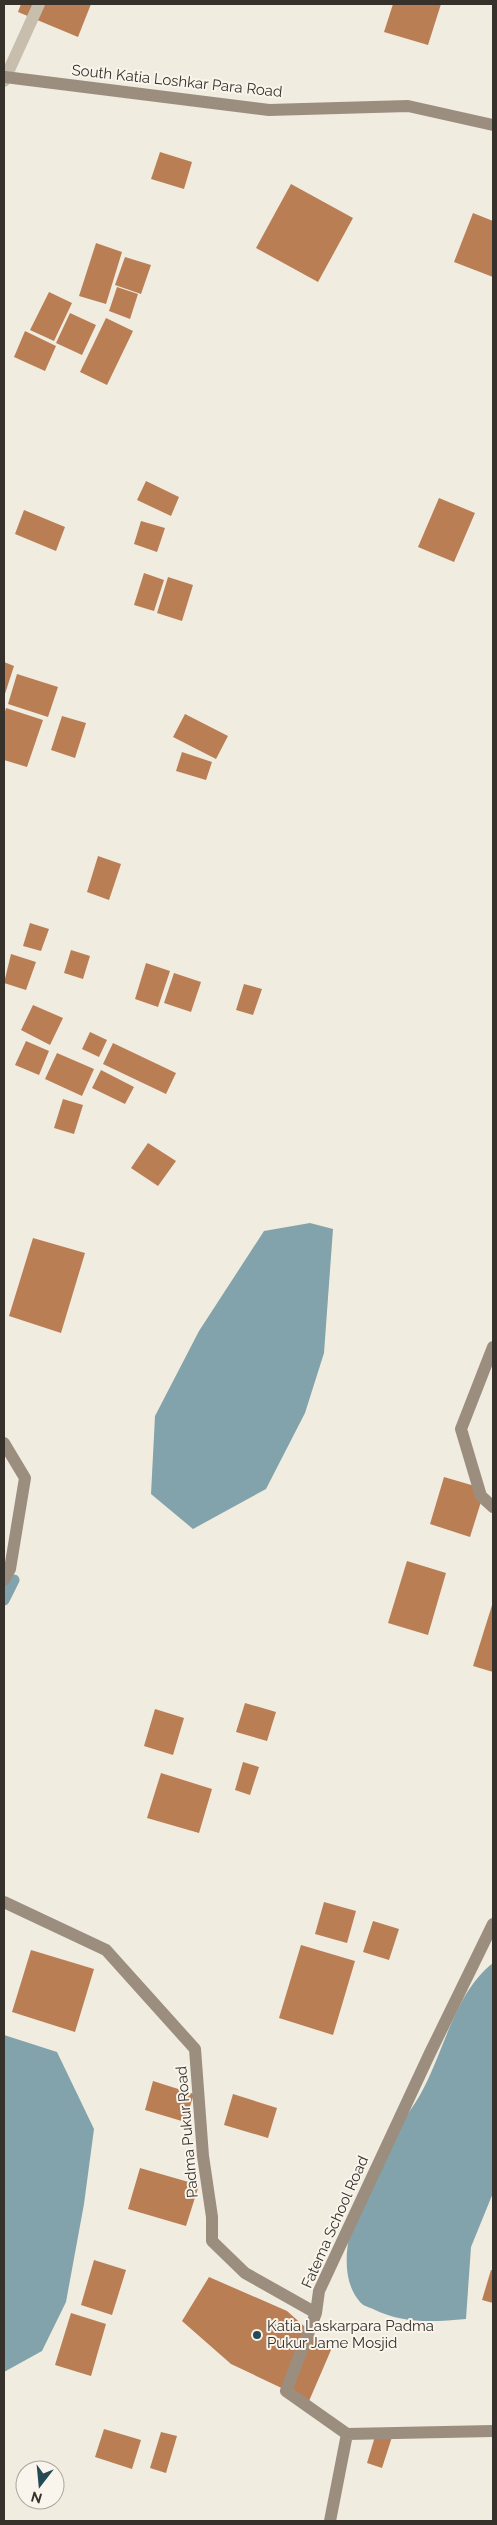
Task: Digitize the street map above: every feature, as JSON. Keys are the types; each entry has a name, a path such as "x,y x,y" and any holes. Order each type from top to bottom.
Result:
{"street":[{"path":"5,79 39,4"},
{"name":"South Katia Loshkar Para Road","path":"5,79 270,110 408,106 493,125"},
{"path":"493,1347 461,1429 482,1496 493,1507"},
{"path":"4,1443 25,1478 10,1569 4,1580"},
{"name":"Padma Pukur Road","path":"4,1902 106,1950 196,2049 203,2156 212,2218 212,2241 245,2273 316,2313"},
{"name":"Fatema School Road","path":"347,2434 286,2391 316,2313 319,2291 430,2052 493,1924"},
{"path":"330,2521 347,2434 493,2431"}],"water":[{"path":"310,1223 333,1229 324,1353 305,1413 266,1489 193,1529 151,1494 155,1416 199,1331 264,1231"},
{"path":"493,1963 493,2193 471,2247 466,2319 418,2321 384,2314 360,2302 351,2286 347,2267 352,2225 367,2183 393,2135 420,2095 459,2007 469,1990"},
{"path":"4,2035 57,2052 94,2129 84,2204 66,2302 42,2351 4,2372"}],"building":[{"path":"21,4 91,4 78,37 18,12"},
{"path":"393,4 441,4 428,45 384,32"},
{"path":"160,152 192,162 184,189 151,179"},
{"path":"291,184 353,218 318,282 256,248"},
{"path":"473,213 493,221 493,277 454,262"},
{"path":"96,243 122,252 106,304 79,296"},
{"path":"125,257 151,265 141,294 115,285"},
{"path":"117,287 138,294 130,319 109,311"},
{"path":"49,292 72,303 54,341 30,330"},
{"path":"70,313 96,325 82,355 56,343"},
{"path":"106,318 133,331 107,385 80,372"},
{"path":"25,331 56,346 45,371 14,357"},
{"path":"146,481 179,497 171,516 137,500"},
{"path":"439,498 475,513 454,562 418,547"},
{"path":"24,510 65,527 56,551 15,534"},
{"path":"141,521 165,528 157,552 134,544"},
{"path":"144,573 164,580 154,611 134,605"},
{"path":"168,577 193,585 182,621 157,613"},
{"path":"4,662 14,666 4,697"},
{"path":"17,674 58,687 48,717 8,704"},
{"path":"6,708 43,720 27,767 4,760 4,715"},
{"path":"185,714 228,736 216,759 173,737"},
{"path":"62,716 86,723 75,758 51,750"},
{"path":"182,752 212,762 206,780 176,771"},
{"path":"98,856 121,864 109,900 87,892"},
{"path":"30,923 49,929 41,951 23,946"},
{"path":"71,950 90,956 83,979 64,973"},
{"path":"11,954 36,962 26,990 4,983"},
{"path":"146,963 170,971 158,1007 135,999"},
{"path":"174,973 201,982 191,1012 164,1003"},
{"path":"244,984 262,989 253,1015 236,1010"},
{"path":"33,1005 63,1018 50,1045 21,1030"},
{"path":"90,1032 107,1040 99,1057 82,1049"},
{"path":"26,1041 49,1051 39,1075 15,1065"},
{"path":"113,1043 176,1073 166,1094 103,1064"},
{"path":"57,1053 94,1069 82,1096 45,1079"},
{"path":"101,1070 134,1087 125,1104 92,1088"},
{"path":"63,1099 83,1105 74,1134 54,1128"},
{"path":"148,1143 176,1161 158,1186 131,1168"},
{"path":"33,1238 85,1253 61,1333 9,1316"},
{"path":"444,1477 485,1489 470,1537 430,1524"},
{"path":"407,1561 446,1573 428,1635 388,1623"},
{"path":"493,1602 493,1672 473,1666"},
{"path":"245,1703 276,1712 267,1741 236,1732"},
{"path":"155,1709 184,1718 173,1755 144,1746"},
{"path":"243,1762 259,1767 250,1795 235,1790"},
{"path":"161,1773 212,1789 199,1833 147,1818"},
{"path":"324,1902 356,1911 347,1943 315,1934"},
{"path":"373,1921 399,1929 389,1960 363,1952"},
{"path":"301,1945 355,1961 333,2035 279,2018"},
{"path":"31,1950 94,1969 75,2032 12,2012"},
{"path":"153,2081 194,2094 185,2122 145,2110"},
{"path":"233,2094 277,2108 268,2138 224,2125"},
{"path":"140,2168 199,2185 186,2226 128,2209"},
{"path":"94,2260 126,2270 112,2315 81,2305"},
{"path":"491,2270 493,2270 493,2303 482,2300"},
{"name":"Katia Laskarpara Padma Pukur Jame Mosjid","path":"209,2277 287,2311 331,2350 309,2401 231,2364 182,2321"},
{"path":"71,2313 106,2324 91,2376 55,2365"},
{"path":"104,2429 141,2440 132,2469 95,2457"},
{"path":"161,2432 177,2436 166,2473 150,2468"},
{"path":"376,2433 392,2437 382,2468 367,2463"}],"waterway":[{"path":"4,1600 14,1580"}],"place":[{"name":"Katia Laskarpara Padma Pukur Jame Mosjid","path":"257,2335"}]}
